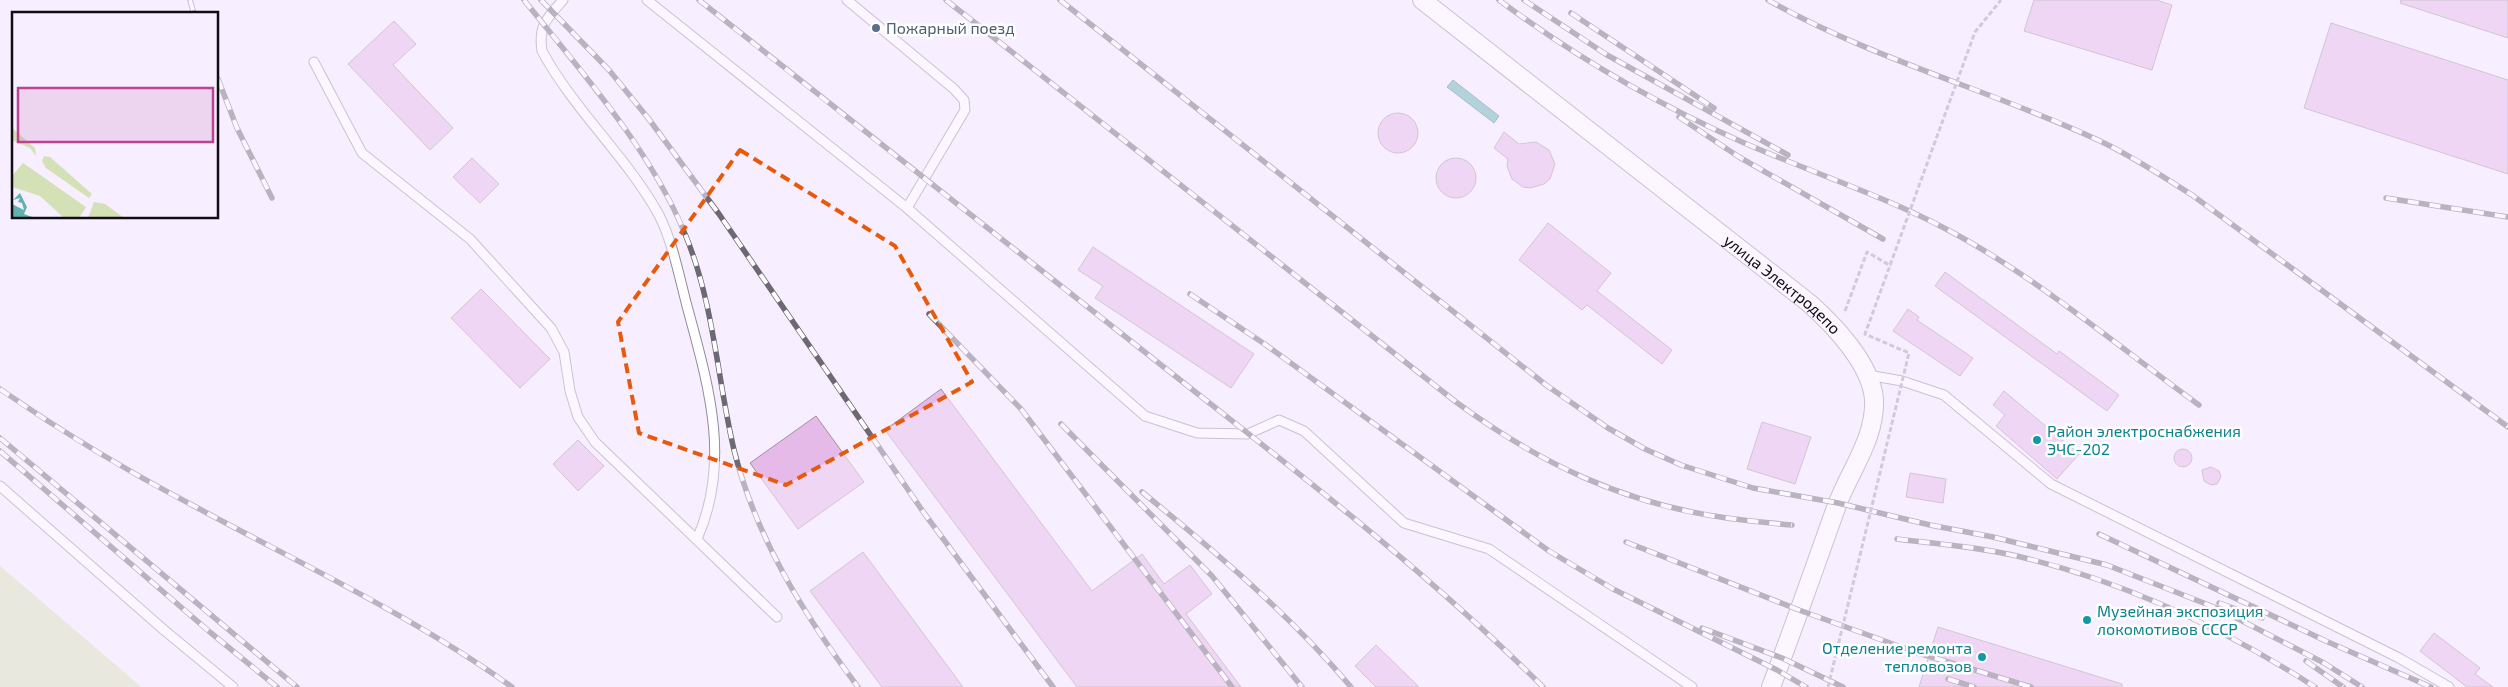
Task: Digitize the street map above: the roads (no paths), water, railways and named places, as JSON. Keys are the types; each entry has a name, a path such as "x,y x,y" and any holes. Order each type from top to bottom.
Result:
{"street":[{"name":"улица Электродепо","path":"1422,0 1809,303 1844,338 1868,375 1874,399 1873,414 1866,442 1838,503 1771,687"}],"lane":[{"path":"564,0 553,12 540,32 542,51 658,215 678,270 703,367 714,426 715,464 711,502 697,539"},
{"path":"647,0 907,208 1145,416 1197,433 1248,434 1279,420 1304,431 1404,523 1489,549 1692,687"},
{"path":"848,0 960,94 964,100 965,110 907,208"},
{"path":"314,62 362,153 470,239 551,328 564,352 572,398 578,417 586,430 616,464 777,617"},
{"path":"1868,375 1902,381 1944,395 2051,484 2399,658 2449,687"},
{"path":"0,486 164,630 233,687"}],"railway":[{"path":"190,0 193,12"},
{"path":"524,0 613,112 634,142 671,203 695,260 709,314 734,450 755,514 769,545 801,604 858,687"},
{"path":"541,0 609,70 648,118 719,214 924,513 1053,687"},
{"path":"699,0 1368,530 1457,606 1543,687"},
{"path":"946,0 1456,402 1519,444 1584,478 1653,503 1727,518 1792,525"},
{"path":"1060,0 1546,385 1608,428 1645,449 1681,465 1753,488 1838,503 1930,525 1993,537 2107,565 2219,609 2324,663 2362,687"},
{"path":"1499,0 1586,60 1679,112 1742,142 1923,217 1980,248 2045,290 2199,405"},
{"path":"1524,0 1607,55 1788,155"},
{"path":"1768,0 1849,40 2059,123 2100,141 2135,160 2192,195 2508,427"},
{"path":"1571,13 1714,108"},
{"path":"219,82 237,128 272,198"},
{"path":"1679,117 1739,157 1883,239"},
{"path":"2386,198 2508,217"},
{"path":"1190,294 1266,345 1549,551 1613,589 1777,670 1806,687"},
{"path":"929,314 1021,409 1232,687"},
{"path":"0,389 71,436 120,465 396,614 436,637 512,687"},
{"path":"1061,424 1212,576 1302,687"},
{"path":"0,438 297,687"},
{"path":"0,451 211,633 277,687"},
{"path":"1142,492 1198,538 1277,609 1303,634 1351,687"},
{"path":"2099,534 2328,642 2431,687"},
{"path":"1897,539 1959,546 2021,557 2060,567 2098,580 2136,594 2210,627 2315,687"},
{"path":"1626,542 1799,610 1915,652 2031,687"},
{"path":"2219,603 2262,618"},
{"path":"1702,628 1782,658 1843,687"},
{"path":"2306,661 2343,687"},
{"path":"1948,679 1974,687"}],"place":[{"name":"Пожарный поезд","path":"876,28"},
{"name":"Район электроснабжения ЭЧС-202","path":"2037,440"},
{"name":"Музейная экспозиция локомотивов СССР","path":"2087,620"},
{"name":"Отделение ремонта тепловозов","path":"1982,657"}]}
